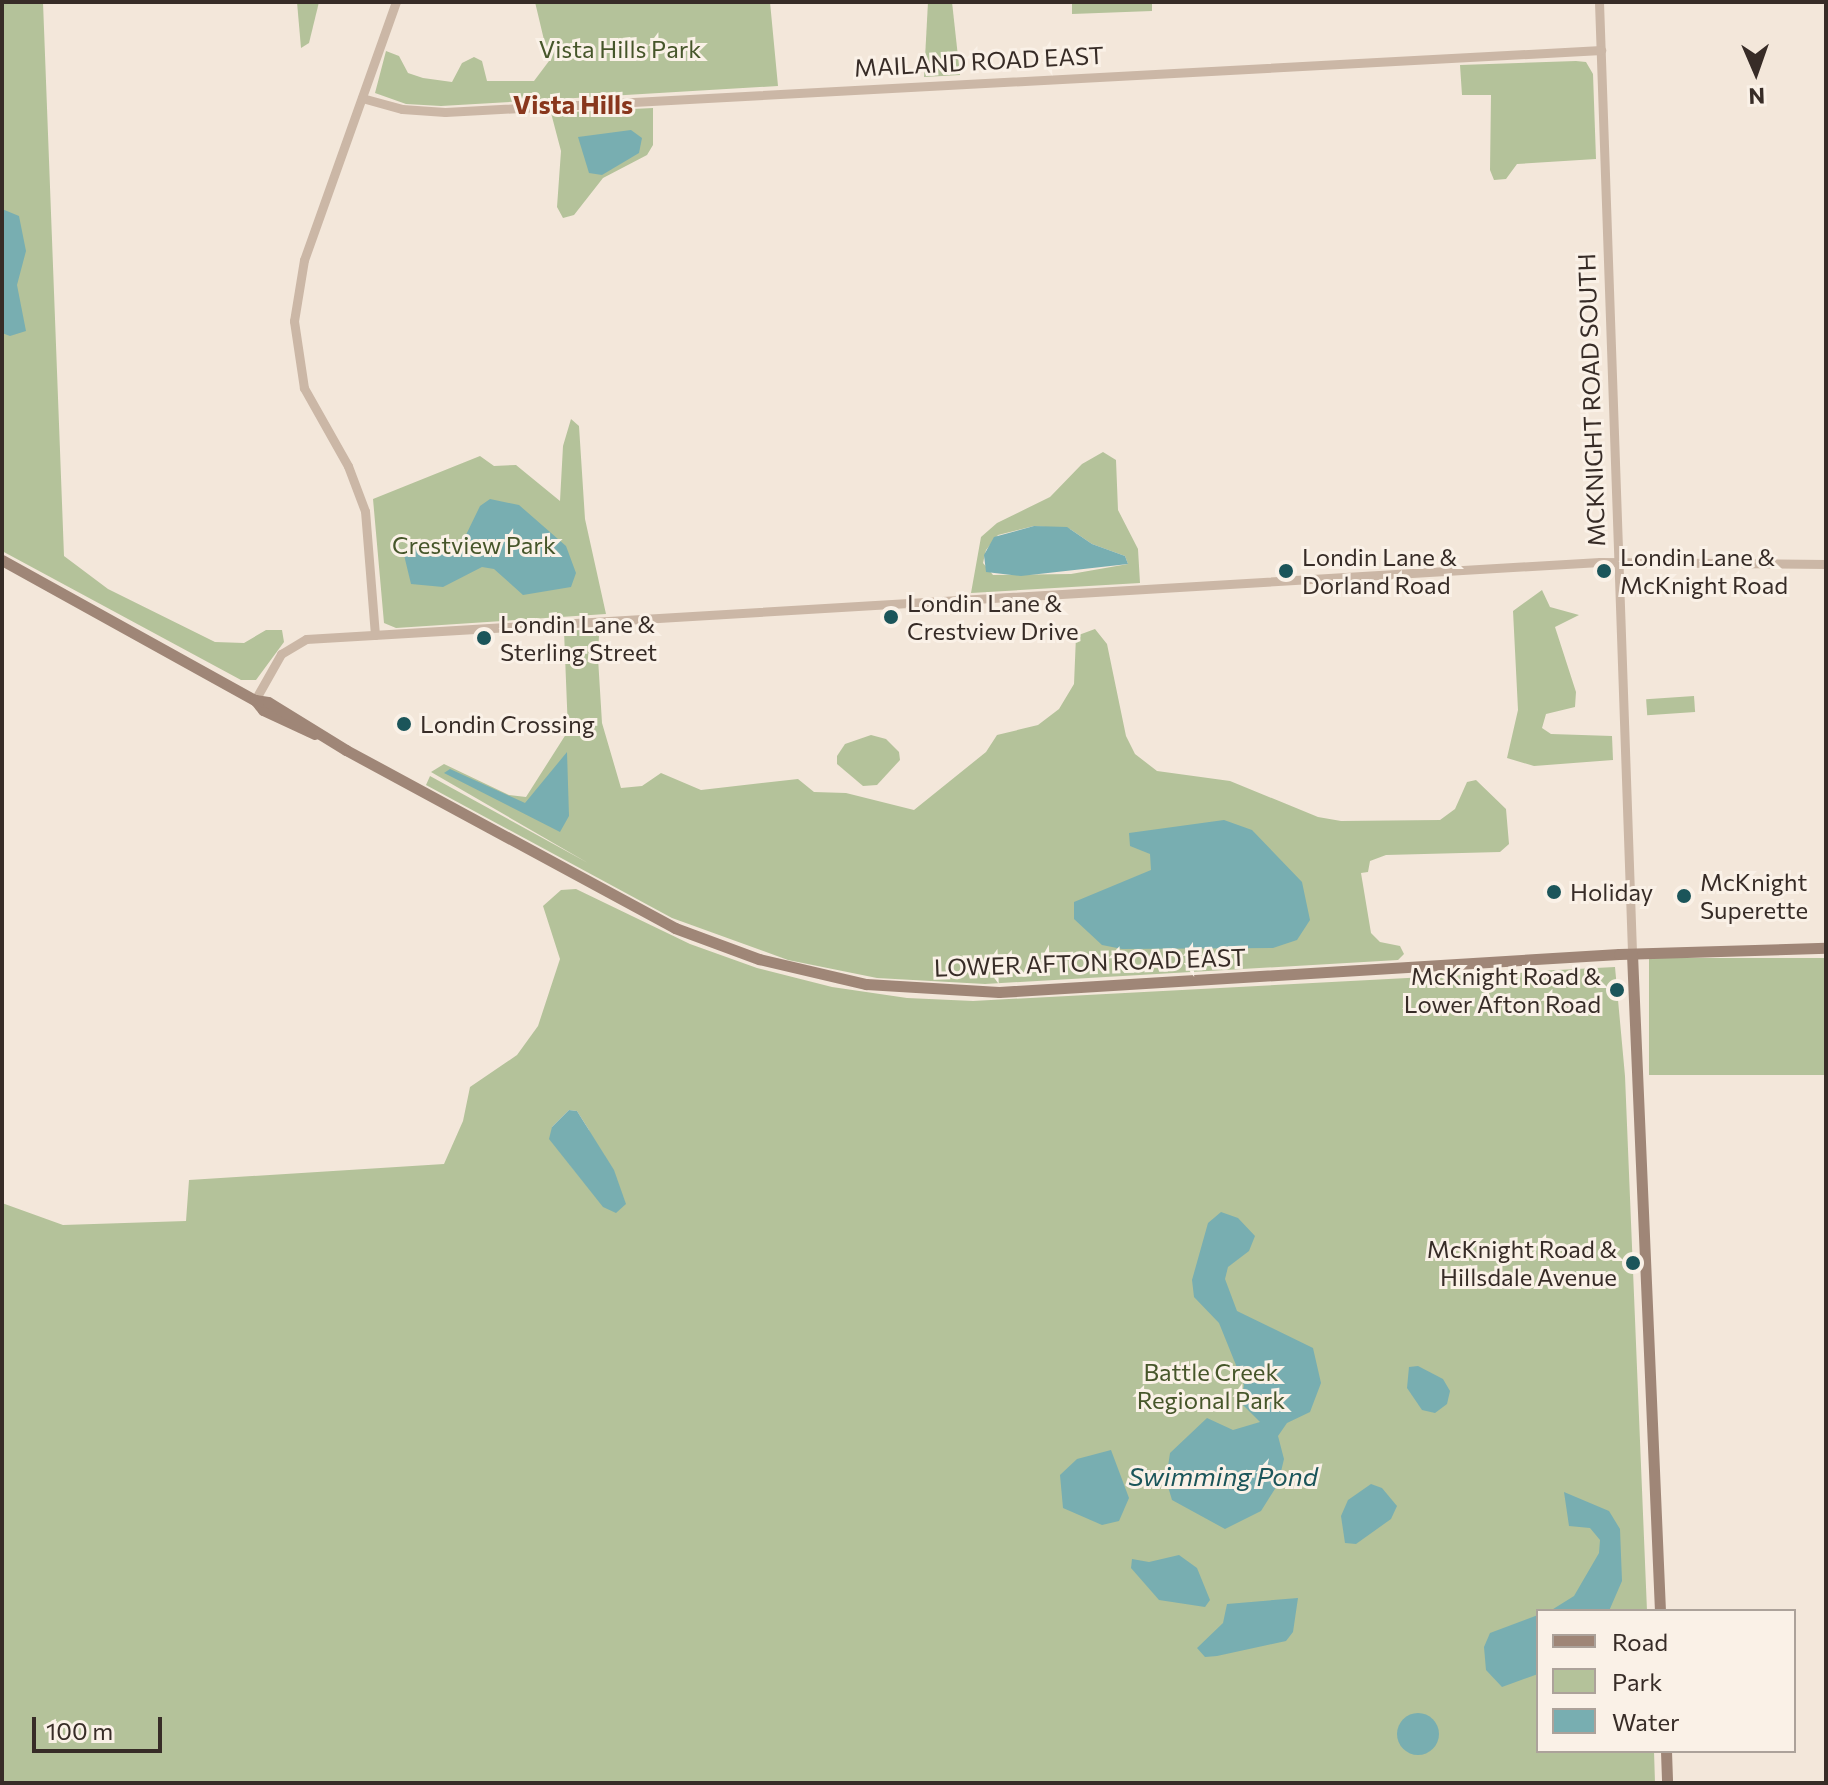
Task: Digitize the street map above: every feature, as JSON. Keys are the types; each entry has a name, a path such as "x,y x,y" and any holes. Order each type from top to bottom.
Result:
{"main road":[{"name":"LOWER AFTON ROAD EAST","path":"2,560 255,700 263,710 319,735 690,934 789,968 866,984 999,992 1632,954 1826,948"},
{"name":"MCKNIGHT ROAD SOUTH","path":"1632,954 1660,1609"},
{"path":"1666,1753 1667,1783"}],"street":[{"path":"375,635 365,511 348,466 306,393 294,330 302,268 396,2"},
{"name":"MCKNIGHT ROAD SOUTH","path":"1599,2 1632,954"},
{"name":"MAILAND ROAD EAST","path":"362,98 436,112 1601,50"},
{"path":"255,700 277,660 294,644 375,635 1619,562 1826,564"}],"green space":[{"path":"2,2 43,2 64,556 108,589 215,642 244,643 266,630 282,630 284,642 256,680 241,680 2,551"},
{"path":"297,2 319,2 309,43 301,48"},
{"name":"Vista Hills Park","path":"535,2 770,2 778,86 441,106 406,104 375,93 386,51 399,56 408,73 423,78 452,82 462,63 474,57 482,61 487,81 534,81 549,61"},
{"path":"928,2 952,2 960,75 924,77"},
{"path":"1072,2 1152,2 1152,11 1072,14"},
{"path":"1586,62 1593,74 1596,159 1517,164 1506,179 1494,180 1490,170 1491,95 1462,95 1460,65"},
{"path":"653,108 653,145 647,155 603,178 574,215 563,218 557,207 561,151 551,113"},
{"name":"Crestview Park","path":"571,419 579,426 585,519 606,614 396,628 384,623 373,499 480,456 494,466 516,465 560,501 563,446"},
{"path":"1103,452 1116,460 1118,510 1138,549 1140,583 971,593 981,537 997,523 1050,497 1082,464","holes":["1034,526 1070,529 1092,544 1125,556 1128,564 1071,574 993,575 983,563 986,550 998,535"]},
{"path":"1542,590 1550,607 1579,615 1555,627 1576,692 1575,707 1546,714 1542,728 1551,734 1612,736 1613,760 1534,766 1507,758 1518,710 1513,611"},
{"path":"617,628 599,635 598,658 602,723 621,788 642,786 661,773 701,790 798,779 814,792 846,793 914,810 986,752 997,735 1038,725 1059,709 1074,684 1076,636 1095,629 1107,644 1126,736 1135,754 1157,771 1230,781 1318,817 1341,821 1440,820 1455,809 1467,782 1476,780 1506,809 1509,844 1500,852 1386,855 1370,861 1368,872 1361,873 1371,933 1380,942 1400,946 1404,954 1398,960 985,984 877,978 788,960 672,918 426,785 430,776 588,863 431,772 444,764 509,795 526,797 568,731 564,631"},
{"path":"1694,696 1695,712 1647,715 1646,699"},
{"path":"871,735 886,739 899,752 900,760 877,785 863,786 837,764 837,756 845,744"},
{"name":"Battle Creek Regional Park","path":"576,889 690,944 757,968 832,987 907,998 973,1001 1615,967 1625,1076 1647,1609 1536,1609 1536,1753 1654,1753 1655,1783 2,1783 2,1203 63,1225 186,1221 189,1180 444,1164 463,1121 470,1087 517,1055 538,1026 560,959 543,906 561,890","holes":["569,1110 577,1111 589,1130 598,1199 571,1166 552,1127"]},
{"path":"1649,958 1826,958 1826,1075 1649,1075"}],"water":[{"path":"631,130 642,138 639,153 602,175 589,173 578,137"},
{"path":"2,209 19,216 26,251 17,285 26,331 10,336 2,333"},
{"path":"490,499 519,505 566,546 576,573 571,587 523,595 494,569 482,567 443,587 411,584 404,555 421,546 463,541 480,506"},
{"path":"1034,526 1067,527 1092,544 1125,556 1128,564 1021,576 986,572 984,555 994,537"},
{"path":"567,752 569,816 560,832 444,773 450,769 525,803"},
{"path":"1224,820 1252,830 1302,882 1310,920 1297,940 1273,948 1122,949 1102,945 1074,919 1074,902 1151,870 1150,854 1130,846 1129,833"},
{"path":"569,1110 577,1111 614,1170 626,1204 616,1213 603,1207 549,1139 552,1127"},
{"name":"Swimming Pond","path":"1221,1212 1238,1218 1255,1236 1249,1251 1228,1267 1225,1279 1237,1311 1313,1348 1321,1383 1310,1412 1287,1423 1278,1436 1284,1459 1278,1484 1261,1511 1225,1529 1172,1500 1166,1480 1170,1453 1207,1418 1233,1430 1260,1422 1241,1403 1244,1385 1219,1323 1194,1297 1192,1280 1208,1223"},
{"path":"1418,1366 1443,1379 1450,1391 1447,1404 1435,1413 1422,1410 1407,1388 1409,1367"},
{"path":"1111,1450 1129,1498 1119,1521 1102,1525 1063,1508 1060,1475 1077,1459"},
{"path":"1371,1484 1382,1488 1397,1506 1391,1519 1356,1544 1345,1543 1341,1516 1348,1500"},
{"path":"1564,1492 1609,1511 1620,1529 1622,1581 1610,1609 1553,1609 1574,1596 1599,1553 1600,1540 1590,1528 1569,1526"},
{"path":"1179,1555 1197,1568 1210,1600 1205,1607 1159,1600 1131,1568 1132,1559 1149,1562"},
{"path":"1298,1598 1293,1632 1286,1641 1205,1657 1197,1648 1223,1623 1227,1604"},
{"path":"1536,1616 1536,1675 1502,1687 1486,1670 1484,1647 1490,1633"},
{"path":"1418,1713 1433,1719 1439,1734 1433,1749 1418,1755 1403,1749 1397,1734 1403,1719"}],"place":[{"name":"Londin Lane & Dorland Road","path":"1286,571"},
{"name":"Londin Lane & McKnight Road","path":"1604,571"},
{"name":"Londin Lane & Crestview Drive","path":"891,617"},
{"name":"Londin Lane & Sterling Street","path":"484,638"},
{"name":"Londin Crossing","path":"404,724"},
{"name":"Holiday","path":"1554,892"},
{"name":"McKnight Superette","path":"1684,896"},
{"name":"McKnight Road & Lower Afton Road","path":"1617,990"},
{"name":"McKnight Road & Hillsdale Avenue","path":"1633,1263"}],"district":[{"name":"Vista Hills","path":"573,104"}]}
